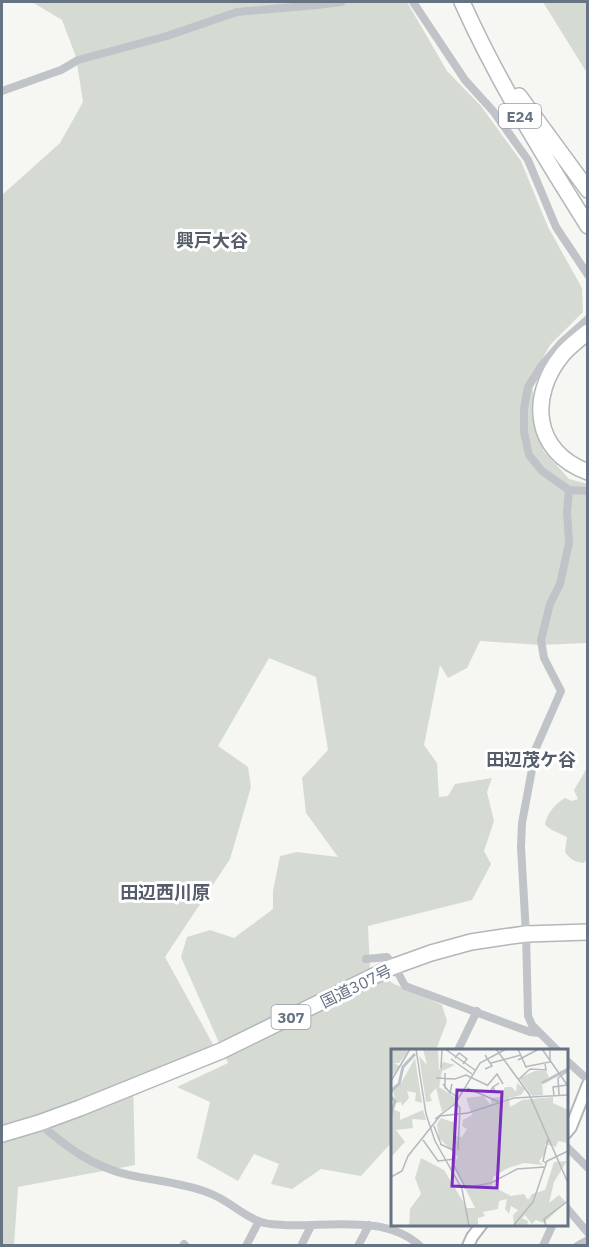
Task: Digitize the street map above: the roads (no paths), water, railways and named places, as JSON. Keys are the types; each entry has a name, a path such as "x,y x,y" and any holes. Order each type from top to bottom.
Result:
{"highway":[{"name":"E24","path":"462,2 495,70 588,208"},
{"name":"E24","path":"470,2 518,104 588,226"},
{"path":"518,104 588,190"},
{"path":"518,104 557,186 588,238"},
{"path":"588,332 563,353 549,375 540,410 543,431 555,451 574,467 588,472"},
{"path":"588,341 558,373 548,400 548,422 557,441 564,450 588,463"},
{"name":"国道307号","path":"2,1134 39,1123 221,1051 395,966 431,953 471,942 526,934 588,932"}],"street":[{"path":"2,91 61,70 92,55 167,36 237,12 341,2"},
{"path":"412,2 465,80 493,111 528,160 556,227 588,275"},
{"path":"588,319 561,343 542,365 528,387 524,409 524,432 530,455 542,471 569,490 588,490"},
{"path":"556,1049 539,1034 528,1016 526,934 520,847 522,823 536,748 561,691 544,658 541,640 550,604 560,584 569,543 567,512 569,490"},
{"path":"366,959 387,957 395,966 405,986 539,1034"},
{"path":"459,1049 477,1011"},
{"path":"568,1061 588,1082 568,1131"},
{"path":"39,1123 61,1142 106,1169 211,1193 255,1220 266,1224 369,1225 402,1233 407,1242 415,1241 420,1245"},
{"path":"568,1147 588,1168"},
{"path":"568,1208 588,1233"},
{"path":"246,1245 259,1221"},
{"path":"358,1245 369,1225"},
{"path":"301,1245 311,1226"},
{"path":"468,1245 480,1226"},
{"path":"543,1245 552,1226"},
{"path":"577,1245 588,1240"}],"district":[{"name":"興戸大谷","path":"212,240"},
{"name":"田辺茂ケ谷","path":"531,759"},
{"name":"田辺西川原","path":"165,892"}]}
